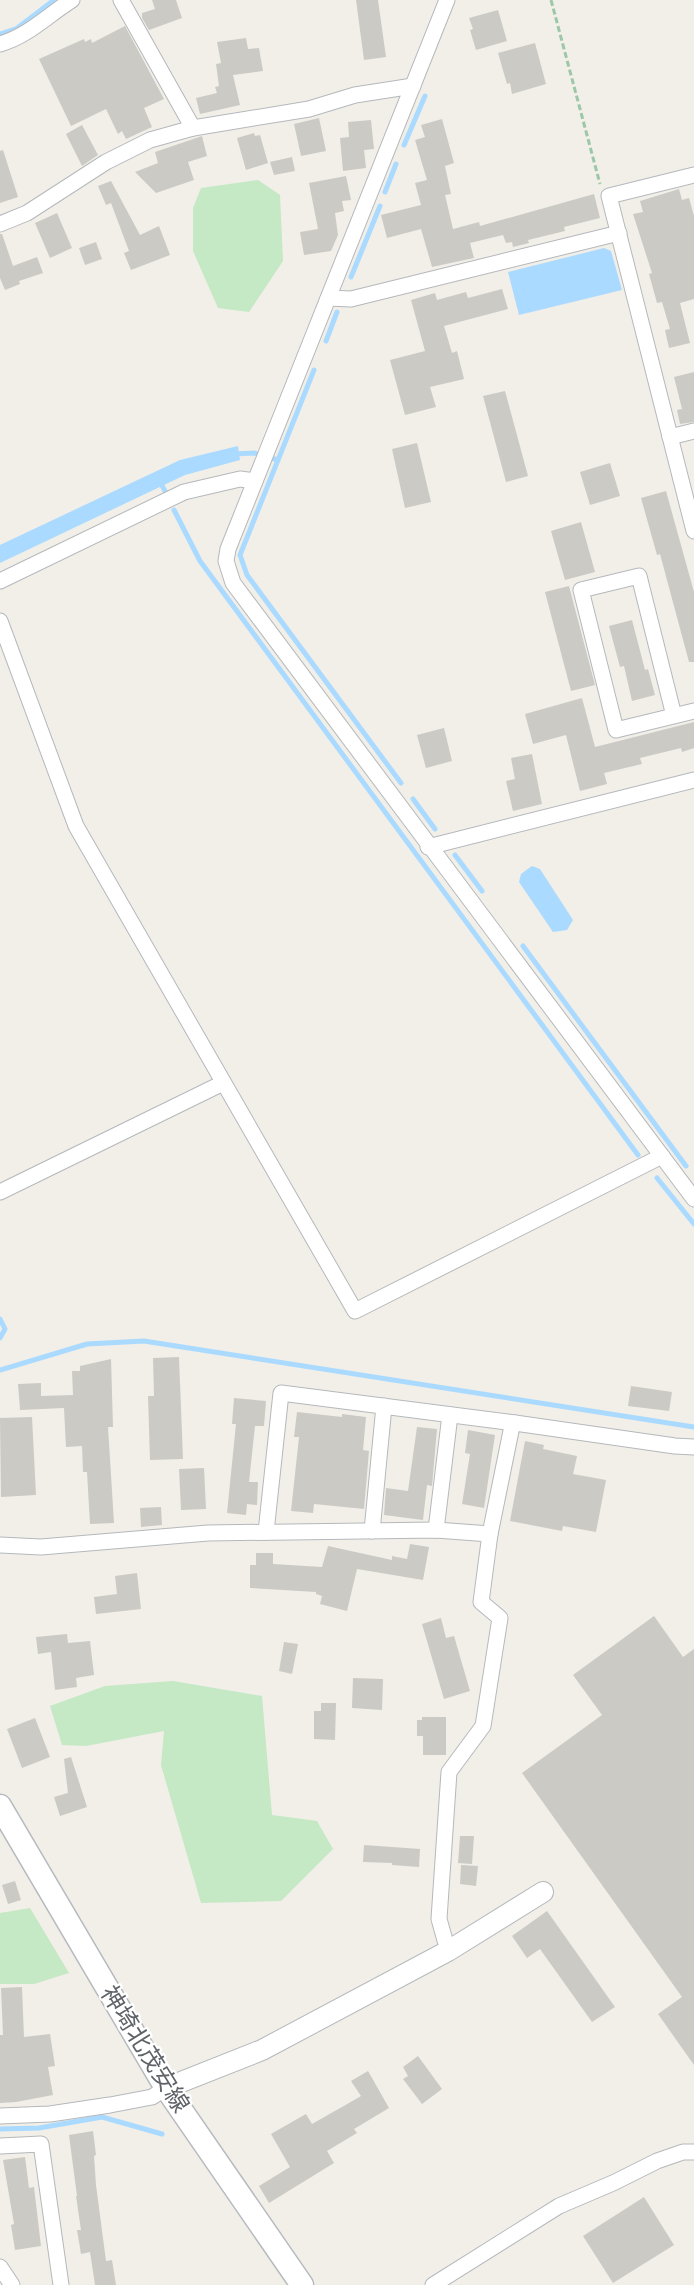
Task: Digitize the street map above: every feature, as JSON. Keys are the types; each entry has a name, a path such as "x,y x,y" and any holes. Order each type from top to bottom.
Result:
{"main road":[{"name":"神埼北茂安線","path":"0,1806 166,2088 302,2285"}],"street":[{"path":"0,44 30,31 51,13 72,0"},
{"path":"121,0 193,128"},
{"path":"447,0 228,549 226,561 233,583 428,847 694,1199"},
{"path":"0,224 27,213 106,162 150,140 193,128 309,109 355,95 413,86"},
{"path":"694,175 609,196 694,531"},
{"path":"327,298 351,299 619,233"},
{"path":"670,437 694,431"},
{"path":"0,581 184,492 240,479 255,481"},
{"path":"674,716 639,576 581,590 616,730 674,716 694,711"},
{"path":"0,621 76,826 355,1311 662,1156"},
{"path":"428,847 694,780"},
{"path":"0,1192 223,1083"},
{"path":"266,1532 281,1394 694,1447"},
{"path":"372,1531 384,1406"},
{"path":"436,1530 450,1414"},
{"path":"448,1951 439,1919 449,1772 483,1726 500,1618 481,1602 490,1534 512,1426 515,1423"},
{"path":"0,1545 41,1547 208,1533 436,1530 490,1534"},
{"path":"0,2116 50,2114 152,2097 166,2088 262,2050 448,1951 543,1892"},
{"path":"0,2146 41,2144 61,2285"},
{"path":"433,2285 559,2205 613,2183 657,2161 683,2152 694,2152"},
{"path":"0,2267 12,2285"}],"path":[{"path":"551,0 601,190 609,196"}],"green space":[{"path":"258,180 280,195 283,261 249,312 218,308 193,251 193,208 201,188"},
{"path":"173,1681 262,1696 272,1815 317,1821 333,1849 281,1901 201,1903 161,1765 164,1731 86,1746 62,1745 50,1706 105,1686"},
{"path":"30,1908 69,1973 34,1984 0,1984 0,1913"}],"water":[{"path":"604,248 611,251 622,290 519,315 508,272"},
{"path":"238,446 240,460 185,475 0,563 0,545 180,460"},
{"path":"532,866 540,869 573,920 567,930 553,932 519,882 521,874"}],"building":[{"path":"152,0 176,0 182,18 149,30 142,18 142,13 155,9"},
{"path":"356,0 378,0 386,57 364,60"},
{"path":"498,10 507,41 476,50 469,18"},
{"path":"125,26 164,99 144,108 152,127 126,139 122,131 118,134 106,109 71,126 39,59 84,39 85,42 91,39 92,43"},
{"path":"246,38 248,49 259,48 263,71 233,75 240,105 200,114 196,98 217,93 215,87 219,86 216,64 221,63 217,42"},
{"path":"535,43 546,84 512,94 498,53"},
{"path":"319,118 326,151 301,156 294,124"},
{"path":"442,119 454,163 445,166 451,194 445,195 453,229 479,222 480,226 594,194 600,218 564,227 565,231 528,240 529,243 513,247 512,242 506,243 503,235 470,243 474,258 432,267 421,229 387,238 381,215 421,205 415,183 427,180 415,140 425,137 421,125"},
{"path":"371,120 374,149 364,150 366,168 343,171 340,138 349,137 348,122"},
{"path":"82,125 98,155 82,166 66,134"},
{"path":"254,133 255,136 260,135 268,163 246,170 237,138"},
{"path":"202,136 207,156 188,162 194,180 156,193 135,172 158,163 155,152"},
{"path":"3,150 18,197 0,203 0,151"},
{"path":"292,157 295,171 274,175 270,162"},
{"path":"346,176 351,200 342,201 344,211 335,213 338,235 331,251 304,255 300,232 318,229 309,183"},
{"path":"111,181 140,235 159,226 170,255 131,270 124,253 129,251 111,203 106,205 98,186"},
{"path":"679,189 682,200 689,198 694,216 694,299 680,303 690,343 669,348 665,330 670,329 662,302 657,303 649,274 652,273 633,214 643,212 640,201"},
{"path":"57,213 72,248 50,258 35,223"},
{"path":"0,234 2,234 13,266 37,257 43,273 19,281 20,284 5,290 0,278"},
{"path":"96,242 102,259 85,265 79,248"},
{"path":"502,289 508,309 444,326 452,353 457,351 464,379 430,387 436,407 405,415 390,360 425,351 411,300 435,293 437,300 466,292 468,298"},
{"path":"694,372 694,422 680,424 677,410 682,409 674,377"},
{"path":"505,391 528,476 506,482 483,396"},
{"path":"417,443 431,502 405,508 392,449"},
{"path":"610,463 620,496 590,505 580,472"},
{"path":"666,491 694,592 694,662 689,662 660,554 657,555 641,498"},
{"path":"581,522 595,572 565,580 551,531"},
{"path":"569,586 595,685 571,691 545,592"},
{"path":"632,620 645,670 648,669 655,695 632,701 624,666 620,667 609,626"},
{"path":"582,698 595,747 694,722 694,748 682,752 681,748 640,758 642,764 604,773 607,784 580,791 566,735 533,744 525,714"},
{"path":"444,728 452,761 426,768 417,735"},
{"path":"532,754 542,804 513,811 506,781 515,779 511,758"},
{"path":"179,1357 183,1459 150,1460 148,1396 154,1396 153,1358"},
{"path":"111,1359 113,1427 108,1427 114,1523 90,1524 87,1472 83,1472 82,1446 66,1447 64,1408 20,1410 18,1384 41,1383 41,1396 73,1395 72,1371 80,1371 80,1366"},
{"path":"631,1386 672,1392 669,1411 628,1406"},
{"path":"234,1398 266,1401 264,1426 255,1426 249,1482 258,1482 257,1505 247,1504 246,1515 227,1513 236,1424 232,1424"},
{"path":"297,1412 366,1417 363,1450 369,1451 364,1509 314,1504 313,1513 291,1511 299,1437 294,1437"},
{"path":"32,1417 36,1495 1,1497 0,1418"},
{"path":"417,1427 437,1429 432,1486 427,1485 423,1520 384,1515 386,1488 408,1491"},
{"path":"468,1430 495,1435 484,1508 462,1504 470,1454 465,1453"},
{"path":"525,1441 544,1445 543,1449 577,1456 573,1474 606,1480 596,1532 563,1526 562,1531 510,1521"},
{"path":"204,1468 206,1509 181,1510 179,1469"},
{"path":"161,1507 162,1525 141,1527 140,1508"},
{"path":"410,1544 429,1547 423,1580 357,1569 347,1611 320,1604 322,1596 316,1592 250,1588 250,1565 256,1565 256,1553 273,1553 273,1564 322,1567 328,1546 392,1560 392,1556 407,1559"},
{"path":"137,1573 141,1609 96,1614 94,1597 117,1594 115,1576"},
{"path":"654,1616 683,1657 694,1649 694,2065 658,2014 682,1997 522,1773 602,1715 573,1675"},
{"path":"441,1618 446,1638 454,1636 470,1691 444,1699 422,1624"},
{"path":"67,1634 68,1643 90,1641 94,1675 76,1678 77,1687 55,1690 51,1652 38,1654 36,1637"},
{"path":"284,1642 298,1644 292,1674 279,1671"},
{"path":"353,1678 383,1679 382,1710 352,1708"},
{"path":"321,1703 336,1703 335,1740 314,1739 314,1711 321,1711"},
{"path":"422,1717 446,1717 446,1755 423,1755 423,1736 417,1736 417,1720 422,1720"},
{"path":"35,1718 50,1757 22,1768 7,1729"},
{"path":"71,1757 87,1807 60,1816 54,1797 68,1793 64,1759"},
{"path":"460,1836 474,1836 472,1864 458,1863"},
{"path":"364,1845 420,1849 419,1867 363,1862"},
{"path":"461,1865 478,1866 476,1886 460,1884"},
{"path":"15,1881 21,1900 8,1904 2,1885"},
{"path":"547,1911 615,2007 592,2022 540,1949 527,1958 512,1936"},
{"path":"22,1987 24,2037 50,2034 55,2066 48,2067 53,2095 0,2103 0,2035 3,2035 1,1988"},
{"path":"418,2056 442,2089 422,2104 403,2079 408,2076 403,2067"},
{"path":"368,2071 389,2108 354,2129 357,2133 327,2151 334,2163 269,2203 259,2186 290,2167 271,2134 306,2114 312,2124 361,2096 351,2081"},
{"path":"93,2131 96,2185 106,2261 112,2260 116,2285 95,2285 90,2252 81,2254 77,2230 81,2230 69,2135"},
{"path":"25,2157 29,2188 34,2187 41,2246 15,2250 11,2225 14,2224 3,2160"},
{"path":"644,2197 674,2245 613,2283 583,2236"}],"waterway":[{"path":"0,34 16,29 54,0"},
{"path":"404,145 425,96"},
{"path":"385,192 396,164"},
{"path":"351,277 380,206"},
{"path":"326,341 337,312"},
{"path":"314,370 240,555 247,575 401,783"},
{"path":"233,454 254,453 278,460"},
{"path":"159,480 165,491"},
{"path":"174,510 200,561 638,1155"},
{"path":"413,799 435,829"},
{"path":"455,855 482,891"},
{"path":"523,946 686,1166"},
{"path":"657,1178 694,1224"},
{"path":"0,1319 5,1329 0,1338"},
{"path":"0,1370 87,1344 144,1341 694,1427"},
{"path":"0,2129 39,2128 102,2117 162,2134"}]}
